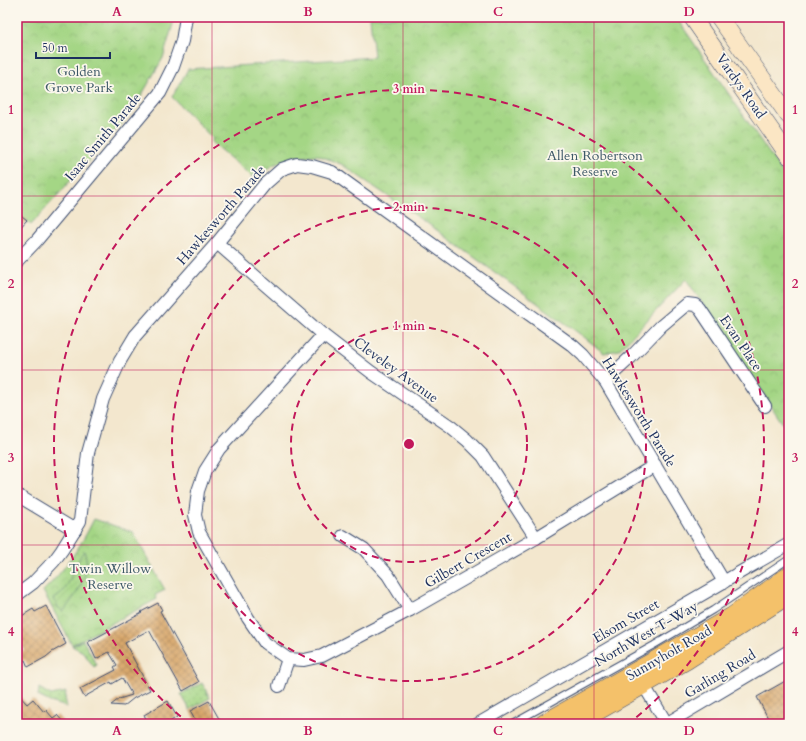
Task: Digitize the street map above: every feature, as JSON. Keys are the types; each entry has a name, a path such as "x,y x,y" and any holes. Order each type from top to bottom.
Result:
{"main road":[{"name":"Vardys Road","path":"692,17 789,156"},
{"name":"Vardys Road","path":"719,17 789,116"},
{"name":"Sunnyholt Road","path":"574,724 732,618 789,576"},
{"name":"Sunnyholt Road","path":"544,724 693,656 789,594"}],"street":[{"name":"Isaac Smith Parade","path":"17,261 37,240 160,93 173,67 182,41 186,17"},
{"name":"Hawkesworth Parade","path":"17,595 33,583 47,569 62,550 80,521 88,452 103,399 120,361 135,336 217,243 264,184 282,169 297,164 312,166 332,172 572,345 583,355 605,381 724,582"},
{"name":"Cleveley Avenue","path":"217,243 323,335 371,372 450,426 467,440 483,456 536,538"},
{"name":"Evan Place","path":"605,381 631,357 660,326 687,304 694,305 700,309 765,406"},
{"path":"279,686 288,659 265,643 248,618 199,532 195,514 198,491 205,471 219,449 323,335"},
{"name":"Gilbert Crescent","path":"288,659 304,660 322,656 410,610 536,538 655,465"},
{"path":"17,495 75,530"},
{"path":"343,536 364,549 388,575 410,610"},
{"name":"Elsom Street","path":"478,724 789,544"},
{"name":"Garling Road","path":"640,679 667,724 789,651"}],"lane":[{"name":"NorthWest T-Way","path":"512,724 713,610 789,558"}],"green space":[{"name":"Golden Grove Park","path":"17,17 175,17 163,58 132,112 31,225 17,212"},
{"name":"Allen Robertson Reserve","path":"370,17 676,17 789,182 789,433 686,279 619,350 604,353 427,223 341,164 317,155 293,157 273,165 255,179 211,142 213,139 172,97 188,69 374,57"},
{"name":"Twin Willow Reserve","path":"94,519 133,532 165,590 155,595 157,599 72,645 43,591 72,557 84,539"},
{"path":"84,551 86,559 85,575 78,591 63,612 53,599 62,593 68,585"},
{"path":"83,640 97,665 94,667 83,652 72,646"},
{"path":"202,683 210,698 189,710 181,694"},
{"path":"39,688 51,695 66,692 65,698 67,707 50,702 38,696"}],"building":[{"path":"17,212 27,220 17,231"},
{"path":"158,603 162,610 160,611 199,682 183,691 149,630 125,643 150,690 134,698 124,706 111,705 119,699 132,695 122,678 112,684 111,682 84,697 80,689 116,670 114,667 117,665 109,652 96,659 88,642"},
{"path":"46,606 66,644 28,667 25,660 17,664 17,654 24,650 17,638 17,619 33,609 35,612"},
{"path":"789,679 789,724 771,724 757,697"},
{"path":"17,693 27,704 33,699 44,712 46,710 53,718 57,715 65,724 17,724 17,721 22,717 17,711"},
{"path":"168,701 177,717 168,723 167,721 161,724 149,724 144,715"},
{"path":"209,701 222,724 197,724 190,711"}]}
